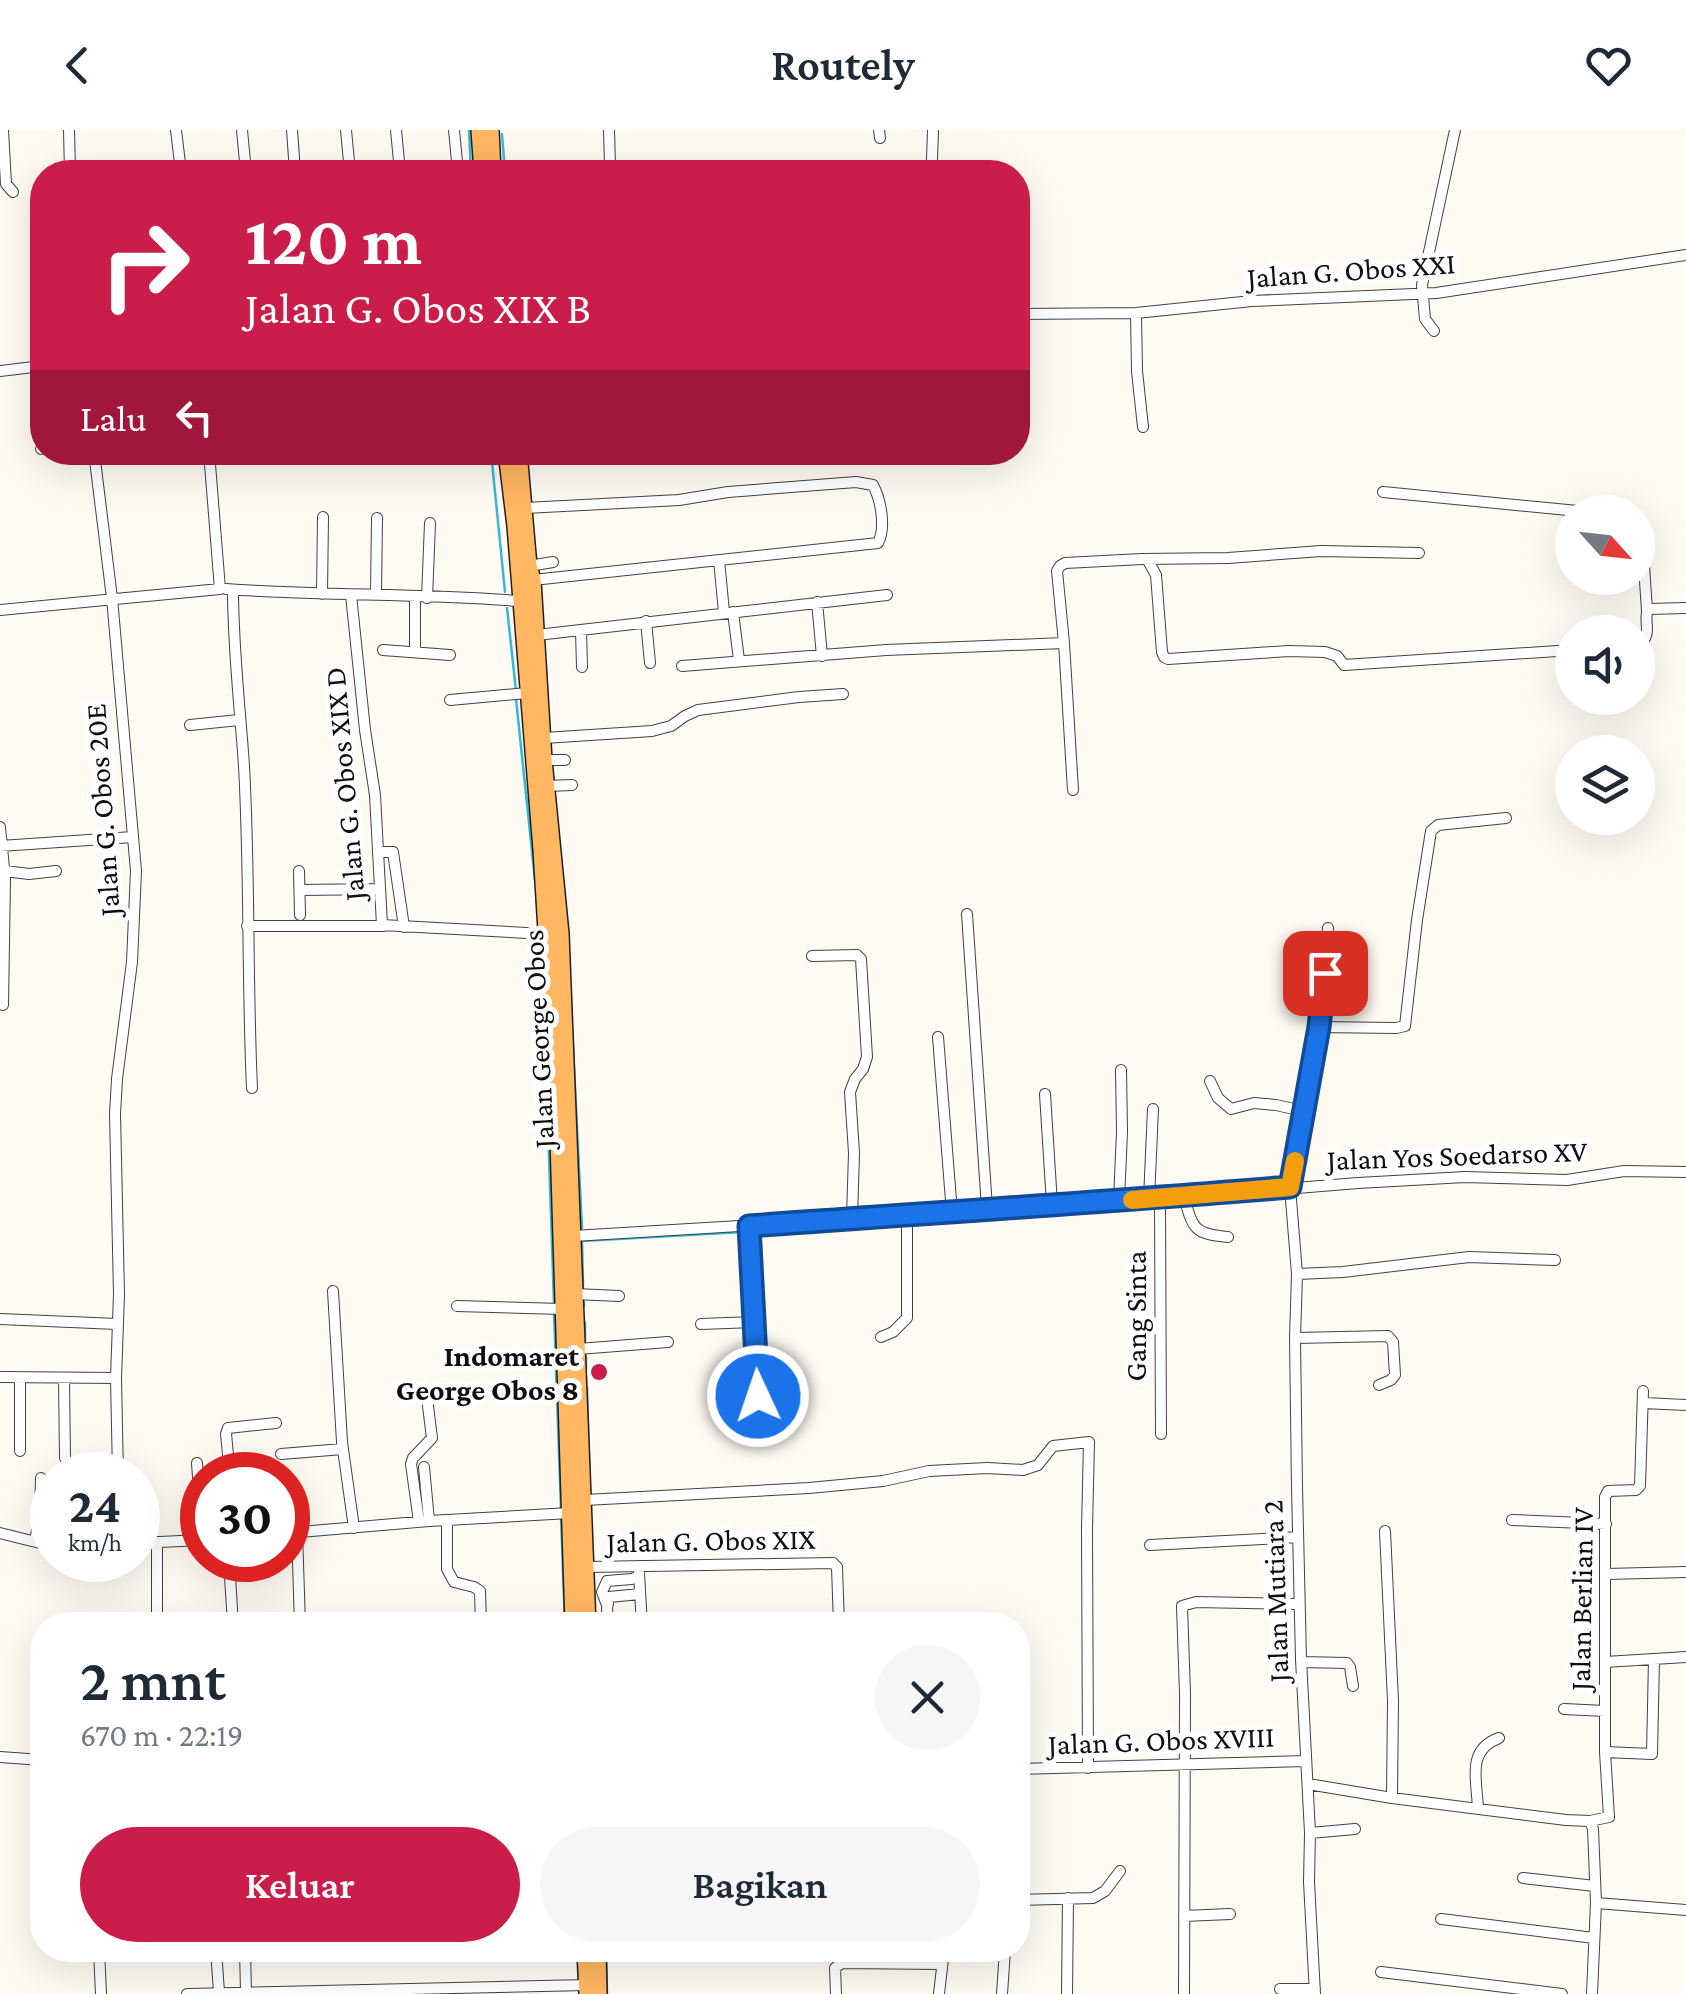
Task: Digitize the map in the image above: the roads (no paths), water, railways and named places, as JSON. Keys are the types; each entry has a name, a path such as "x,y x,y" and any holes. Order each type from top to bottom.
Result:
{"main road":[{"path":"479,130 481,160"},
{"path":"491,130 493,160"},
{"name":"Jalan George Obos","path":"508,465 541,850 557,1108 573,1612"},
{"name":"Jalan George Obos","path":"520,465 561,934 575,1294 591,1567 589,1612"},
{"path":"587,1962 591,1991"},
{"path":"591,1991 596,1962"}],"street":[{"path":"4,130 6,184 13,192"},
{"path":"69,130 70,160"},
{"path":"176,130 180,160"},
{"path":"242,130 245,160"},
{"path":"292,130 293,160"},
{"path":"346,130 349,160"},
{"path":"396,130 399,160"},
{"path":"454,130 457,160"},
{"path":"609,130 610,160"},
{"path":"932,159 933,130"},
{"path":"1434,331 1425,319 1422,294 1455,130"},
{"name":"Jalan G. Obos XXI","path":"1030,314 1136,312 1252,301 1422,294 1686,255"},
{"path":"1136,312 1143,428"},
{"path":"0,371 30,367"},
{"name":"Jalan G. Obos 20E","path":"96,465 112,598 136,871 135,927 116,1079 118,1452"},
{"path":"211,465 244,765 252,1088"},
{"path":"525,508 680,500 728,492 856,482 873,486 877,492 882,534 878,543 719,560 531,573"},
{"path":"1383,492 1555,509"},
{"path":"322,517 322,594"},
{"path":"376,518 376,593"},
{"path":"428,598 430,523"},
{"path":"1073,790 1057,571 1060,566 1321,551 1418,553"},
{"path":"1147,559 1156,575 1162,652 1168,659 1325,652 1344,665 1555,651"},
{"path":"719,560 739,660"},
{"path":"531,573 553,562"},
{"path":"0,610 226,590 520,601"},
{"path":"537,635 887,594"},
{"name":"Jalan G. Obos XIX D","path":"351,595 375,794 384,926 546,934"},
{"path":"1645,595 1646,615"},
{"path":"414,597 415,652"},
{"path":"817,602 822,656"},
{"path":"1646,611 1686,608"},
{"path":"646,621 650,663"},
{"path":"582,630 582,667"},
{"path":"682,666 886,650 1064,642"},
{"path":"383,650 450,655"},
{"path":"450,700 527,694"},
{"path":"544,738 652,731 708,708 843,694"},
{"path":"190,725 239,720"},
{"path":"544,760 566,760"},
{"path":"546,786 572,785"},
{"path":"1319,1027 1405,1026 1429,835 1438,825 1506,818"},
{"path":"0,827 5,872 3,1006"},
{"path":"1,845 132,837"},
{"path":"378,852 393,852 404,927"},
{"path":"5,872 56,871"},
{"path":"298,871 300,915"},
{"path":"300,890 380,889"},
{"path":"967,914 987,1208"},
{"path":"247,926 384,926"},
{"name":"Jalan Mutiara 2","path":"1315,1992 1301,1662 1294,1338 1297,1274 1290,1187 1319,1027 1328,928"},
{"path":"812,956 857,955 861,959 867,1057 850,1092 854,1154 852,1218"},
{"path":"938,1037 952,1213"},
{"path":"1119,1201 1121,1070"},
{"path":"1210,1081 1218,1098 1231,1108 1254,1103 1303,1111"},
{"path":"1045,1094 1052,1204"},
{"name":"Gang Sinta","path":"1153,1109 1161,1434"},
{"name":"Jalan Yos Soedarso XV","path":"574,1236 1290,1187 1465,1177 1566,1180 1636,1170 1686,1172"},
{"path":"1184,1197 1197,1231 1228,1238"},
{"path":"881,1337 894,1332 908,1318 907,1216"},
{"path":"749,1226 758,1396"},
{"path":"1297,1274 1469,1257 1555,1260"},
{"path":"333,1290 344,1449 354,1528"},
{"path":"575,1294 619,1296"},
{"path":"458,1306 563,1308"},
{"path":"0,1319 117,1324"},
{"path":"701,1324 754,1322"},
{"path":"1294,1338 1388,1336 1393,1342 1396,1375 1380,1386"},
{"path":"578,1350 668,1342"},
{"path":"0,1377 116,1378"},
{"path":"20,1378 20,1451"},
{"path":"64,1379 64,1452"},
{"name":"Jalan Berlian IV","path":"1590,1821 1609,1817 1605,1752 1606,1494 1640,1486 1643,1390"},
{"path":"424,1521 411,1464 432,1438 427,1398"},
{"path":"1643,1404 1686,1405"},
{"path":"228,1452 228,1428 276,1423"},
{"path":"588,1500 828,1486 883,1481 928,1471 1023,1470 1038,1465 1054,1446 1089,1442 1088,1768"},
{"path":"306,1452 344,1449"},
{"path":"424,1467 424,1521"},
{"name":"Jalan G. Obos XIX","path":"310,1531 570,1513"},
{"path":"446,1520 448,1568 454,1582 480,1591 481,1612"},
{"path":"1512,1520 1606,1524"},
{"path":"1385,1530 1393,1701 1392,1798"},
{"path":"0,1533 30,1540"},
{"path":"1150,1545 1298,1538"},
{"name":"Jalan G. Obos XIX","path":"591,1567 638,1571 833,1563 837,1567 839,1612"},
{"path":"638,1571 641,1612"},
{"path":"608,1605 602,1592 607,1581 632,1579 638,1571"},
{"path":"1606,1574 1686,1572"},
{"path":"157,1582 157,1612"},
{"path":"230,1582 233,1612"},
{"path":"296,1582 299,1612"},
{"path":"608,1612 611,1596 640,1594"},
{"path":"1184,1994 1182,1606 1196,1602 1300,1604"},
{"path":"1606,1662 1686,1657"},
{"path":"1605,1752 1652,1754 1654,1660"},
{"path":"1301,1662 1347,1663 1353,1686"},
{"path":"1564,1709 1605,1711"},
{"path":"1478,1808 1476,1760 1486,1743 1499,1738"},
{"path":"0,1757 30,1759"},
{"name":"Jalan G. Obos XVIII","path":"1030,1768 1305,1761"},
{"path":"1308,1784 1590,1821 1596,1903 1592,1994"},
{"path":"1310,1833 1356,1829"},
{"path":"1030,1900 1093,1898 1120,1871"},
{"path":"1523,1878 1595,1886"},
{"path":"1067,1994 1068,1898"},
{"path":"1596,1903 1686,1910"},
{"path":"1184,1916 1230,1914"},
{"path":"1440,1919 1594,1938"},
{"path":"100,1962 101,1994"},
{"path":"217,1962 218,1992"},
{"path":"245,1962 246,1992"},
{"path":"1002,1994 1004,1962"},
{"path":"836,1994 835,1968 842,1963 942,1964 938,1994"},
{"path":"1381,1972 1562,1994"},
{"path":"187,1994 405,1988 591,1991"},
{"path":"1280,1988 1315,1992"}],"waterway":[{"path":"469,130 470,160"},
{"path":"502,134 504,160"},
{"path":"492,465 505,592"},
{"path":"528,465 528,473"},
{"path":"507,608 516,691"},
{"path":"516,699 535,880"},
{"path":"545,1038 554,1304"},
{"path":"573,1047 582,1228"},
{"path":"583,1286 582,1241 744,1232"},
{"path":"554,1312 561,1509"},
{"path":"585,1322 585,1341"},
{"path":"586,1357 586,1371"},
{"path":"587,1387 590,1495"},
{"path":"561,1517 565,1612"},
{"path":"606,1962 607,1994"}],"place":[{"name":"Indomaret George Obos 8","path":"599,1372"}]}
